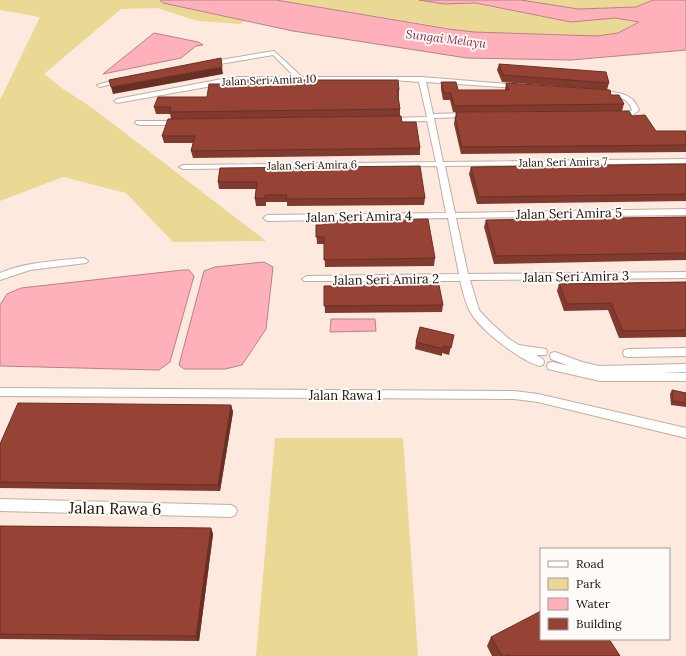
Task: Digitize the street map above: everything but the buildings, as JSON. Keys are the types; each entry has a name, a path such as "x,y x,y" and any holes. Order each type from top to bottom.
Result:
{"street":[{"path":"200,66 274,52 300,78"},
{"name":"Jalan Seri Amira 10","path":"117,101 222,81 300,78 422,80 523,87"},
{"path":"100,85 130,79"},
{"path":"422,80 468,294 475,312 505,342 540,357"},
{"path":"593,92 624,96 634,103 636,110 628,114 612,114"},
{"path":"384,120 477,115"},
{"path":"139,123 186,123"},
{"name":"Jalan Seri Amira 7","path":"440,164 686,161"},
{"name":"Jalan Seri Amira 6","path":"183,167 440,164"},
{"name":"Jalan Seri Amira 5","path":"452,215 686,212"},
{"name":"Jalan Seri Amira 4","path":"267,218 452,215"},
{"path":"0,277 27,267 83,261"},
{"name":"Jalan Seri Amira 3","path":"465,278 686,275"},
{"name":"Jalan Seri Amira 2","path":"307,279 465,278"},
{"path":"628,353 686,352"},
{"path":"554,361 600,377 686,377"},
{"path":"565,364 599,370 686,368"},
{"name":"Jalan Rawa 1","path":"0,392 514,395 538,398 686,433"},
{"name":"Jalan Rawa 6","path":"0,505 231,511"}],"green space":[{"path":"0,0 160,0 163,3 244,21 240,24 198,21 157,8 121,9 44,74 63,89 91,107 266,241 173,242 126,193 63,177 0,201 0,100 40,17 0,10"},
{"path":"276,0 419,0 444,4 464,2 571,22 615,18 639,23 618,33 597,36 474,32"},
{"path":"521,0 653,0 636,7 578,9"},
{"path":"275,438 403,438 418,656 256,656"}],"water":[{"name":"Sungai Melayu","path":"160,0 276,0 474,32 597,36 618,33 639,22 615,18 571,22 475,3 444,4 419,0 521,0 578,9 636,7 653,0 686,0 686,50 571,60 467,58 293,31 163,3"},
{"path":"154,33 198,42 203,45 196,46 181,58 103,74"},
{"path":"264,262 273,267 266,329 242,365 225,369 184,369 179,365 204,271 215,267"},
{"path":"189,270 194,276 170,362 159,370 0,366 0,305 7,294 21,288"},
{"path":"331,319 375,319 376,331 330,332"}]}
